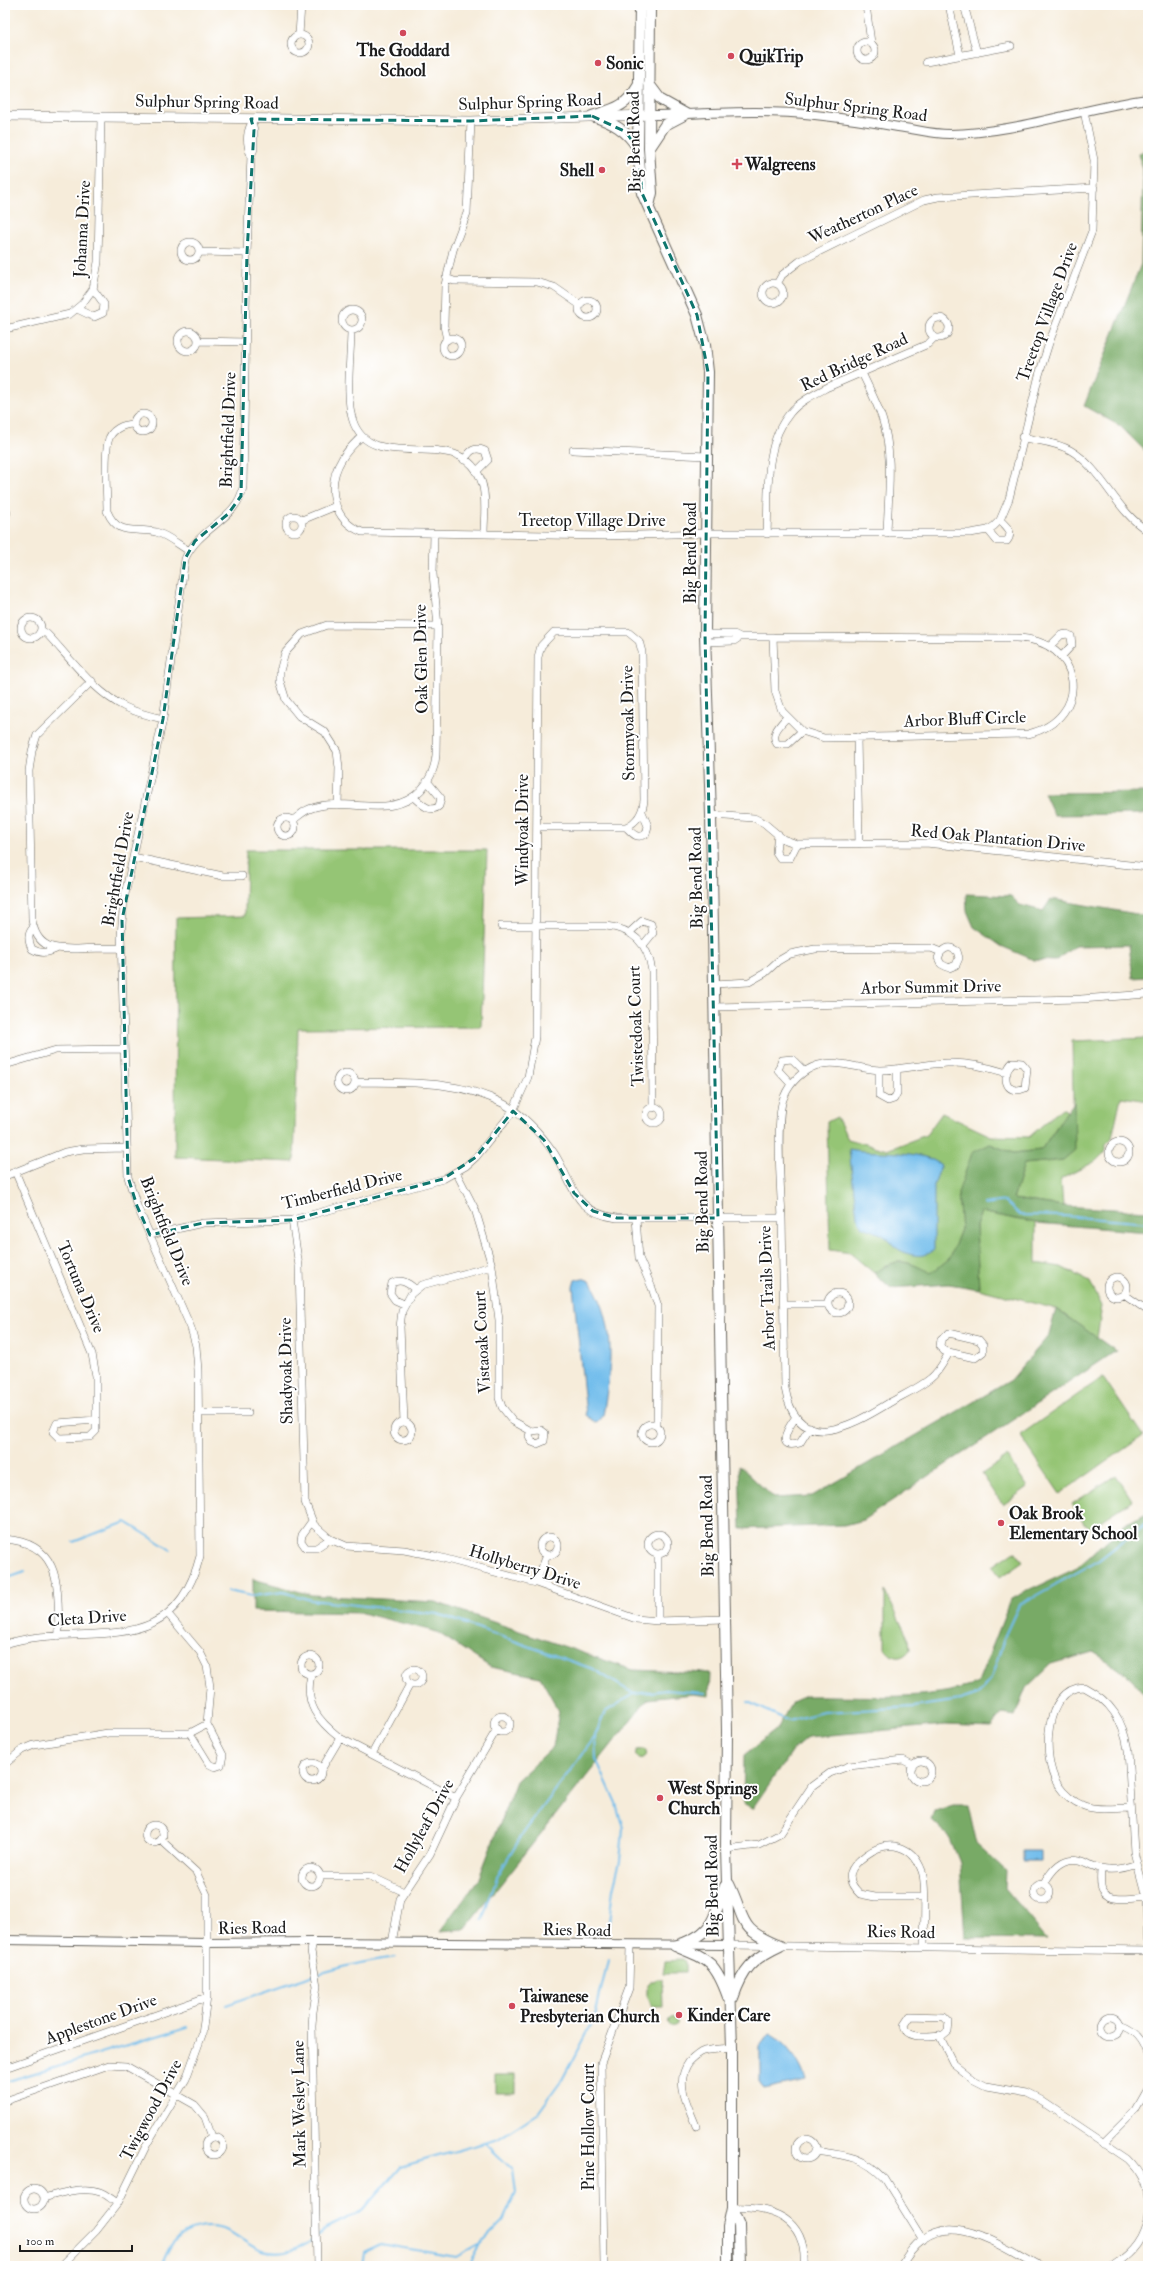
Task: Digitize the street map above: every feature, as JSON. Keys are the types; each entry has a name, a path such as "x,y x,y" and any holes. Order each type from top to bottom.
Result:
{"main road":[{"name":"Big Bend Road","path":"640,5 644,84 642,193 650,206 660,237 694,306 705,346 708,372 705,638 711,815 727,1713 726,1849 732,2048 732,2208 728,2227 728,2266"},
{"name":"Big Bend Road","path":"644,84 650,5"},
{"path":"592,116 618,108 628,101 644,84 661,100 686,114"},
{"path":"592,116 609,121 626,132 644,149 665,125 686,114"},
{"name":"Sulphur Spring Road","path":"5,116 251,121 470,121 644,115"},
{"path":"675,1946 692,1940 709,1928 727,1880"},
{"path":"727,1880 735,1896 739,1913 750,1931 780,1946"},
{"path":"675,1946 702,1956 710,1963 722,1980 731,2004"},
{"path":"731,2004 739,1980 748,1967 764,1954 780,1946"},
{"name":"Big Bend Road","path":"732,2208 739,2224 740,2266"}],"street":[{"path":"299,35 301,5"},
{"path":"866,5 871,43"},
{"path":"949,5 960,55"},
{"path":"964,5 977,53"},
{"path":"926,62 1011,46"},
{"name":"Sulphur Spring Road","path":"644,115 774,113 814,115 949,134 982,131 1055,119 1110,104 1148,99"},
{"name":"Treetop Village Drive","path":"362,436 347,451 338,468 333,490 336,506 348,524 362,532 627,536 706,533 970,533 988,530 1000,520 1013,488 1022,437 1048,343 1088,246 1092,231 1094,160 1084,111"},
{"name":"Johanna Drive","path":"77,310 93,289 98,262 101,117"},
{"name":"Brightfield Drive","path":"168,1614 192,1581 200,1556 196,1346 191,1328 131,1191 126,1148 123,1049 122,948 124,906 133,857 163,720 181,581 189,551 195,541 228,514 241,496 247,253 251,156 254,149 254,130 251,121"},
{"path":"447,340 444,326 446,278 467,214 470,121"},
{"name":"Weatherton Place","path":"777,284 782,275 800,260 924,200 938,197 1094,188"},
{"path":"199,252 247,253"},
{"path":"446,278 454,281 537,282 554,287 580,305"},
{"path":"5,329 61,317 77,310 94,318 103,313 104,304 93,289"},
{"path":"351,330 350,406 353,421 362,436 371,442 387,448 445,451 464,460 476,472 484,494 484,534"},
{"name":"Red Bridge Road","path":"767,534 770,460 773,447 790,413 813,395 928,344 935,337"},
{"path":"198,342 245,342"},
{"path":"862,373 882,418 887,438 889,453 887,534"},
{"path":"134,424 121,426 114,430 108,442 107,511 110,518 119,527 129,530 155,532 189,551"},
{"path":"1022,437 1057,445 1077,455 1087,464 1127,516 1148,531"},
{"path":"464,460 470,451 475,449 485,451 488,460 476,472"},
{"path":"573,450 707,456"},
{"path":"302,520 336,506"},
{"path":"5,507 7,512 5,518"},
{"path":"988,530 997,541 1007,541 1010,536 1010,530 1000,520"},
{"name":"Oak Glen Drive","path":"292,821 313,807 338,805 395,805 413,797 427,782 433,772 436,754 438,626 434,574 434,534"},
{"path":"338,805 339,768 337,751 325,732 299,716 286,700 280,681 280,671 285,653 302,634 323,626 438,626"},
{"path":"40,630 47,634 92,681 124,707 163,720"},
{"name":"Windyoak Drive","path":"513,1111 528,1076 535,1037 538,657 541,646 554,632 562,630 623,631 634,635"},
{"name":"Arbor Bluff Circle","path":"705,638 734,634 740,637 774,637 1025,638 1042,642 1050,646 1062,656 1069,670 1072,683 1071,698 1055,723 1042,730 1015,734 824,738 802,731 787,717 775,691 774,637"},
{"path":"1050,646 1061,635 1067,634 1071,636 1072,645 1062,656"},
{"name":"Stormyoak Drive","path":"626,827 635,836 641,837 646,834 648,826 642,812 644,800 642,652 639,640 634,635"},
{"path":"92,681 37,735 32,750 29,771 33,928 28,939 32,949 38,953 47,953 56,949 122,948"},
{"path":"787,717 775,732 774,737 777,744 788,744 802,731"},
{"path":"857,737 859,844"},
{"path":"413,797 429,809 434,809 439,806 441,798 427,782"},
{"path":"537,827 626,827 632,824 642,812"},
{"name":"Red Oak Plantation Drive","path":"711,815 754,818 764,823 778,834 797,844 926,843 1148,867"},
{"path":"778,834 776,852 780,858 790,858 797,844"},
{"path":"133,857 223,876 242,876"},
{"name":"Twistedoak Court","path":"630,932 639,922 649,922 653,927 653,933 644,944"},
{"name":"Twistedoak Court","path":"501,926 606,926 630,932 644,944 650,961 652,975 653,1108"},
{"path":"33,928 41,941 56,949"},
{"path":"714,984 750,982 765,973 778,960 797,951 815,949 931,948 941,952"},
{"name":"Arbor Summit Drive","path":"714,1007 1081,999 1148,994"},
{"path":"5,1065 56,1050 123,1049"},
{"path":"791,1084 778,1070 782,1060 792,1059 804,1071"},
{"path":"782,1218 780,1117 783,1098 791,1084 804,1071 819,1064 836,1063 879,1070 929,1064 964,1063 1007,1073"},
{"path":"879,1070 879,1096 888,1101 894,1099 897,1093 897,1069"},
{"name":"Arbor Trails Drive","path":"355,1082 426,1084 455,1087 503,1104 513,1111 544,1140 565,1173 569,1186 586,1207 604,1216 636,1218 782,1218 785,1388 790,1409 796,1417 810,1428"},
{"name":"Timberfield Drive","path":"150,1235 203,1222 292,1220 443,1179 466,1166 484,1148 513,1111"},
{"path":"5,1176 65,1152 83,1149 126,1148"},
{"name":"Tortuna Drive","path":"15,1172 90,1348 96,1376 96,1420 96,1431 90,1437 59,1438 53,1432 57,1423 96,1420"},
{"name":"Vistaoak Court","path":"456,1172 475,1209 492,1266 499,1320 499,1398 506,1414 513,1421 531,1431"},
{"path":"636,1218 639,1258 658,1306 657,1426"},
{"name":"Shadyoak Drive","path":"292,1220 299,1266 305,1502 312,1522 319,1530"},
{"path":"404,1422 400,1327 404,1304 415,1289 492,1266"},
{"path":"404,1304 395,1300 390,1293 392,1284 398,1280 404,1281 415,1289"},
{"path":"1124,1294 1148,1311"},
{"path":"784,1304 828,1304"},
{"path":"948,1333 974,1337 979,1340 983,1346 981,1355 975,1358 949,1353 942,1349 940,1342 942,1336 948,1333"},
{"path":"796,1417 786,1432 786,1439 789,1443 795,1445 800,1443 810,1428 830,1430 858,1422 932,1378 949,1353"},
{"path":"198,1413 248,1413"},
{"path":"312,1522 301,1537 301,1542 306,1548 316,1548 330,1539"},
{"name":"Hollyberry Drive","path":"319,1530 330,1539 346,1546 404,1550 435,1556 536,1583 636,1619 658,1621 725,1619"},
{"path":"5,1539 21,1541 35,1547 52,1565 57,1577 59,1636"},
{"path":"658,1554 658,1621"},
{"path":"536,1583 547,1555"},
{"path":"168,1614 200,1652 207,1666 210,1691 207,1724 223,1755 223,1763 218,1767 209,1764 190,1733"},
{"name":"Cleta Drive","path":"5,1644 30,1638 121,1633 151,1624 168,1614"},
{"path":"311,1675 308,1689 314,1710 322,1723 340,1738 456,1798"},
{"path":"372,1754 410,1684"},
{"path":"1130,1808 1098,1808 1086,1806 1077,1802 1057,1784 1049,1755 1048,1733 1056,1708 1070,1690 1077,1687 1084,1687 1103,1698 1121,1721 1128,1750 1130,1808 1134,1852 1146,1897 1148,1951"},
{"path":"5,1764 16,1753 34,1745 97,1734 190,1733 207,1724"},
{"name":"Hollyleaf Drive","path":"392,1943 399,1903 404,1892 430,1854 456,1798 497,1729"},
{"path":"321,1770 340,1738"},
{"path":"726,1849 759,1845 780,1834 812,1786 830,1773 849,1766 903,1760 914,1765"},
{"name":"Twigwood Drive","path":"61,2266 96,2231 118,2203 147,2144 178,2094 199,2048 207,1997 208,1904 203,1885 191,1867 161,1840"},
{"path":"924,1897 875,1897 860,1894 850,1879 851,1870 854,1864 883,1845 894,1846 911,1854 916,1859 923,1872 924,1897 924,1947"},
{"path":"1044,1884 1055,1867 1070,1860 1077,1860 1101,1869 1120,1868 1137,1864"},
{"path":"1101,1869 1102,1891 1107,1896 1115,1898 1146,1897"},
{"path":"320,1876 370,1876 404,1892"},
{"name":"Ries Road","path":"5,1940 630,1946 729,1945 1148,1951"},
{"name":"Mark Wesley Lane","path":"313,1942 311,1951 318,1986 312,2019 317,2266"},
{"name":"Pine Hollow Court","path":"604,2266 601,2063 629,1988 630,1946"},
{"name":"Applestone Drive","path":"5,2068 207,1997"},
{"path":"910,2016 944,2017 948,2022 949,2028 946,2034 940,2035 911,2035 904,2028 905,2020 910,2016"},
{"path":"1120,2025 1134,2032 1141,2038 1148,2055"},
{"path":"940,2035 953,2063 974,2080 986,2086 1026,2093 1040,2100 1128,2159 1138,2169 1143,2179 1148,2200"},
{"path":"696,2126 682,2089 682,2077 685,2068 690,2060 703,2051 732,2048"},
{"path":"5,2101 109,2065 118,2064 126,2066 178,2094 201,2110 212,2137"},
{"path":"1103,2143 1135,2111 1148,2088"},
{"path":"816,2151 847,2155 859,2159 878,2171 885,2179 923,2240"},
{"path":"44,2198 76,2191 93,2190 101,2192 118,2203"},
{"path":"732,2208 767,2210 785,2219 792,2225 802,2242 804,2266"},
{"path":"1113,2266 1135,2248 1142,2237 1148,2214"},
{"path":"901,2266 914,2247 923,2240 946,2230 978,2233 1038,2266"}],"highlighted area":[{"path":"592,116 626,132 638,149 642,193 697,315 708,372 705,634 718,1218 617,1218 593,1211 574,1193 544,1140 513,1111 476,1157 443,1179 292,1220 203,1223 150,1235 137,1206 128,1177 126,1156 122,920 163,719 185,559 195,541 228,514 241,496 247,253 254,130 251,119 471,121"}],"green space":[{"path":"1148,147 1148,454 1120,426 1084,406 1141,264 1143,170 1139,154"},
{"path":"1148,792 1148,814 1054,815 1044,793"},
{"path":"246,850 487,850 481,1027 298,1028 294,1162 175,1157 176,918 245,916"},
{"path":"966,894 1011,896 1020,905 1043,911 1051,899 1148,916 1148,977 1133,978 1129,945 1075,946 1055,961 1034,960 1001,946 974,927 967,911"},
{"path":"1148,1038 1148,1101 1121,1097 1112,1138 1106,1144 1104,1153 1096,1161 1061,1179 1063,1206 1013,1199 1024,1164 1063,1160 1074,1149 1072,1041"},
{"path":"1074,1102 1075,1150 1063,1160 1024,1164 1013,1199 1063,1206 1148,1211 1148,1232 1036,1223 981,1212 976,1226 979,1289 949,1284 891,1288 874,1273 890,1264 902,1262 915,1265 931,1273 950,1258 961,1229 958,1193 972,1153 990,1144 1013,1153 1041,1150"},
{"path":"1062,1108 1067,1111 1041,1150 1013,1153 990,1144 958,1193 961,1229 950,1258 931,1274 915,1265 902,1262 890,1264 874,1273 850,1253 830,1250 827,1122 837,1117 848,1139 887,1150 926,1135 942,1113 991,1136 1029,1137"},
{"path":"981,1212 1036,1223 1036,1263 1061,1267 1090,1282 1102,1306 1097,1338 1056,1309 979,1289 976,1226"},
{"path":"1056,1309 1116,1351 863,1520 844,1525 741,1529 739,1465 774,1498 812,1496 1011,1380 1049,1335"},
{"path":"1103,1377 1143,1436 1060,1494 1020,1435"},
{"path":"1007,1457 1028,1487 1003,1505 982,1474"},
{"path":"1116,1475 1132,1500 1088,1529 1072,1504"},
{"path":"1148,1512 1148,1602 1145,1611 1148,1627 1148,1701 1131,1679 1093,1652 1051,1664 1026,1688 1015,1716 1002,1714 991,1727 946,1725 808,1737 792,1751 752,1809 743,1804 744,1755 777,1729 792,1702 806,1696 894,1696 939,1693 978,1683 1011,1599 1077,1568 1124,1525"},
{"path":"1015,1551 1023,1561 1000,1577 993,1566"},
{"path":"253,1579 312,1595 435,1602 633,1670 710,1673 709,1696 693,1694 648,1699 465,1929 440,1931 479,1878 516,1781 553,1747 559,1711 540,1677 490,1667 437,1632 362,1613 253,1611"},
{"path":"885,1591 909,1640 910,1650 904,1656 894,1657 885,1648"},
{"path":"639,1749 643,1749 645,1750 645,1758 639,1759 636,1756 636,1752"},
{"path":"953,1805 968,1805 977,1844 1006,1871 1005,1889 1047,1939 965,1938 960,1863 950,1838 932,1821 935,1811"},
{"path":"683,1960 685,1963 685,1973 663,1973 665,1961"},
{"path":"657,1979 662,1979 663,2007 653,2007 647,1995 647,1984 650,1981 654,1982"},
{"path":"673,2017 678,2022 673,2027 668,2022"},
{"path":"495,2075 515,2075 515,2092 495,2092"}],"water":[{"path":"849,1149 922,1156 941,1165 934,1185 934,1250 925,1255 919,1256 909,1254 898,1249 882,1235 862,1227 857,1217"},
{"path":"582,1278 590,1281 599,1297 609,1330 610,1363 606,1398 603,1416 599,1421 595,1422 586,1415 573,1287 575,1280"},
{"path":"1022,1851 1041,1851 1041,1861 1022,1861"},
{"path":"769,2034 787,2047 800,2067 805,2080 764,2089 760,2084 760,2046"}],"waterway":[{"path":"984,1204 1005,1201 1020,1215 1065,1216 1148,1223"},
{"path":"748,1702 789,1721 823,1712 914,1707 960,1700 978,1694 991,1679 1005,1635 1019,1605 1099,1560 1148,1521"},
{"path":"73,1542 126,1522 171,1550"},
{"path":"5,1579 25,1572"},
{"path":"228,1591 252,1596 283,1592 311,1600 438,1614 593,1669 634,1694"},
{"path":"608,1930 613,1889 620,1861 623,1829 616,1803 596,1759 595,1736 605,1712 634,1694 666,1690 705,1693"},
{"path":"482,1920 497,1877 522,1835 595,1737"},
{"path":"226,2005 331,1970 374,1960 396,1957"},
{"path":"318,2236 327,2228 362,2211 400,2167 498,2139 538,2113 562,2080 595,2016 608,1960"},
{"path":"5,2082 187,2027"},
{"path":"468,2266 481,2243 504,2220 516,2193 513,2170 485,2143"},
{"path":"161,2266 170,2246 177,2238 190,2230 198,2228 213,2227 228,2231 254,2247 263,2251 276,2253 297,2249 315,2238"},
{"path":"362,2266 364,2252 381,2244 456,2257 479,2244"}],"place":[{"name":"The Goddard School","path":"403,33"},
{"name":"QuikTrip","path":"731,56"},
{"name":"Sonic","path":"598,63"},
{"name":"Walgreens","path":"737,164"},
{"name":"Shell","path":"602,170"},
{"name":"Oak Brook Elementary School","path":"1001,1523"},
{"name":"West Springs Church","path":"660,1798"},
{"name":"Taiwanese Presbyterian Church","path":"512,2006"},
{"name":"Kinder Care","path":"679,2015"}]}
